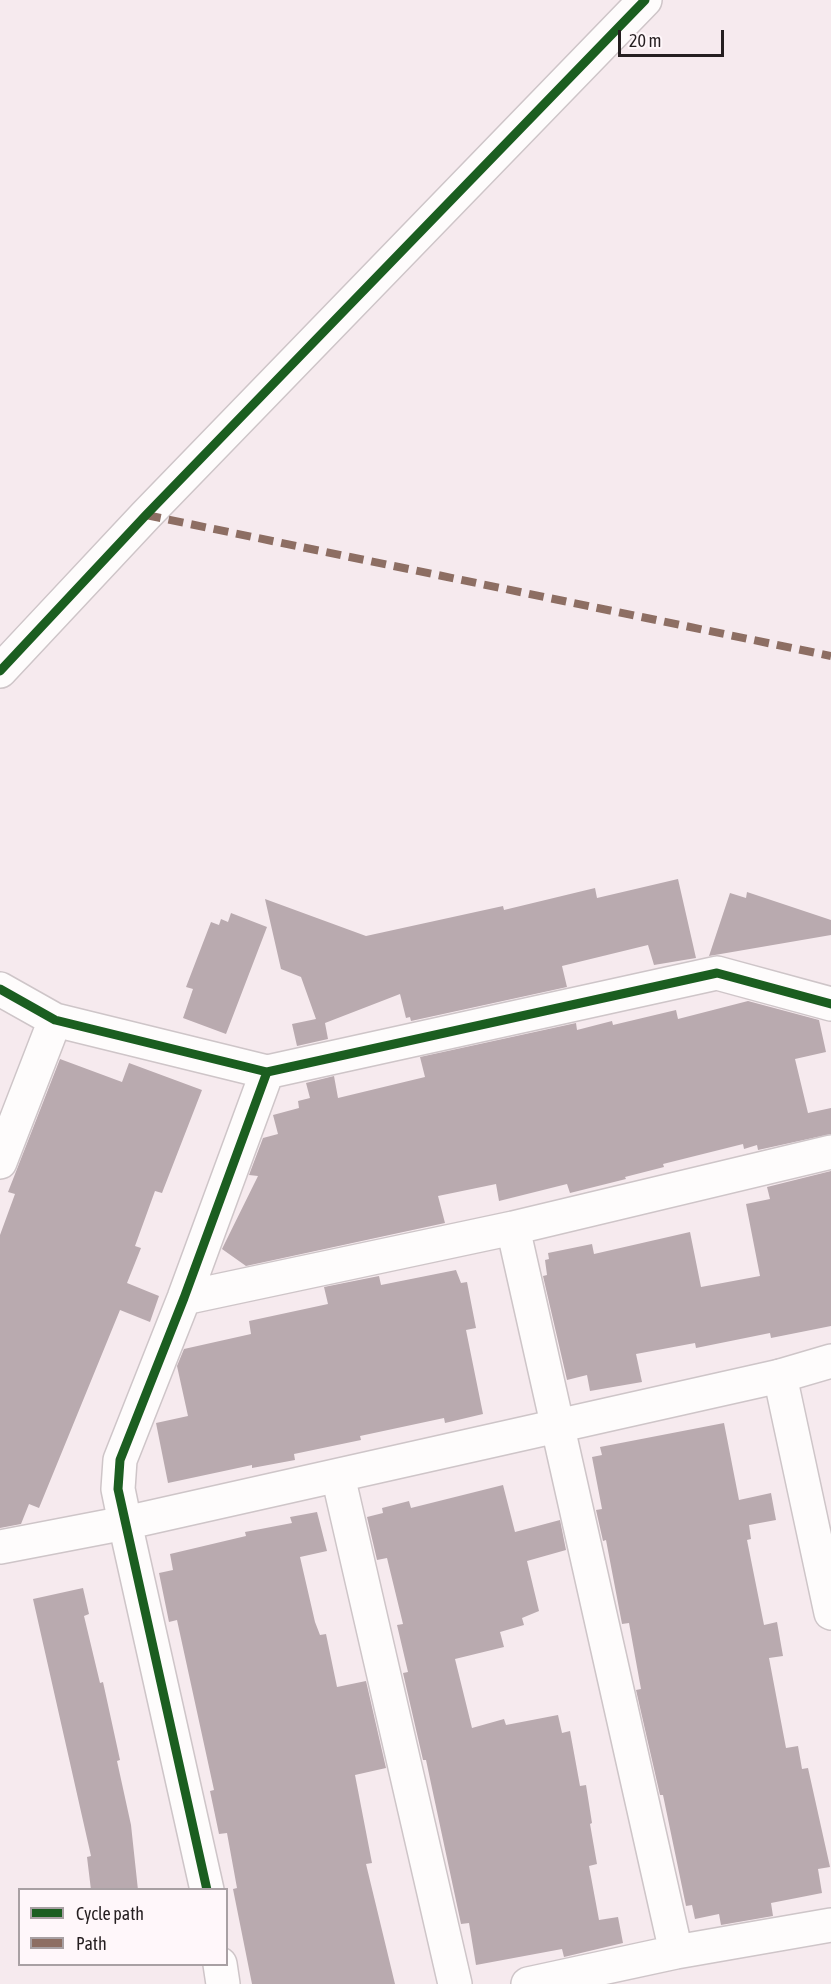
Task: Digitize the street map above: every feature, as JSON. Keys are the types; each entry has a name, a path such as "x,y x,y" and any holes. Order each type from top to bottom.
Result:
{"street":[{"path":"0,671 146,515 645,0"},
{"path":"0,989 55,1020 267,1072 717,973 831,1004"},
{"path":"0,1162 55,1020"},
{"path":"207,1888 124,1523 118,1490 120,1460 184,1298 267,1072"},
{"path":"184,1298 513,1228 831,1152"},
{"path":"513,1228 676,1952"},
{"path":"0,1547 124,1523 338,1476 780,1376 831,1361"},
{"path":"780,1376 831,1613"},
{"path":"338,1476 455,1984"},
{"path":"528,1984 676,1952 831,1925"},
{"path":"220,1966 223,1984"}],"building":[{"path":"678,879 696,958 654,965 648,945 562,966 567,987 411,1021 410,1017 406,1018 400,994 325,1023 328,1039 297,1046 292,1024 316,1019 301,977 281,969 265,899 366,936 503,906 504,910 595,888 597,898"},
{"path":"747,892 831,920 831,935 709,956 730,893 746,898"},
{"path":"231,913 267,927 226,1034 183,1018 193,989 186,987 211,922 219,925 221,919 228,922"},
{"path":"748,1001 819,1020 826,1052 795,1059 808,1113 831,1108 831,1134 758,1150 757,1145 744,1149 743,1144 663,1164 664,1167 625,1177 626,1179 570,1193 567,1184 499,1201 496,1184 438,1196 445,1223 246,1266 222,1249 258,1176 249,1175 263,1138 278,1134 273,1115 299,1108 298,1101 310,1098 306,1083 334,1076 338,1098 425,1077 420,1057 576,1023 577,1030 612,1021 613,1025 676,1010 678,1019"},
{"path":"60,1059 122,1082 129,1063 202,1090 162,1193 155,1191 135,1246 141,1248 127,1283 159,1296 150,1322 120,1310 39,1508 29,1504 21,1524 0,1528 0,1235 15,1194 8,1192"},
{"path":"831,1171 831,1326 771,1338 770,1333 696,1348 695,1343 636,1354 642,1382 590,1391 587,1375 567,1380 543,1276 547,1275 545,1260 549,1259 548,1253 592,1244 594,1254 690,1232 701,1287 760,1276 746,1204 770,1199 767,1187"},
{"path":"456,1270 461,1283 467,1282 476,1328 466,1330 483,1414 445,1423 444,1418 360,1436 361,1440 294,1454 295,1460 252,1468 252,1465 168,1483 156,1423 188,1416 177,1366 184,1349 251,1334 249,1321 328,1304 324,1287 379,1276 381,1285"},
{"path":"724,1423 739,1500 771,1493 776,1520 749,1525 751,1539 747,1540 764,1625 777,1622 783,1656 769,1658 786,1748 798,1746 802,1769 808,1768 830,1867 818,1869 822,1893 771,1903 773,1916 721,1925 719,1914 695,1919 692,1905 686,1906 663,1795 660,1795 636,1690 641,1689 629,1623 622,1624 606,1540 603,1541 596,1510 602,1509 592,1457 602,1455 600,1447"},
{"path":"503,1485 515,1532 560,1520 566,1550 527,1561 539,1611 522,1618 524,1625 500,1632 504,1647 455,1659 472,1728 504,1719 506,1725 558,1715 562,1733 570,1731 580,1786 586,1785 592,1823 590,1824 597,1864 589,1866 599,1920 618,1917 623,1943 564,1957 562,1949 476,1965 469,1923 461,1924 426,1760 423,1760 403,1673 408,1672 397,1625 403,1624 387,1558 377,1560 367,1517 383,1513 382,1508 409,1501 411,1508"},
{"path":"317,1512 327,1551 300,1557 315,1622 320,1635 326,1634 337,1687 366,1681 386,1768 355,1775 372,1863 366,1864 395,1984 252,1984 233,1889 237,1888 227,1833 219,1834 210,1791 214,1790 177,1620 169,1622 159,1573 173,1570 170,1554 246,1536 245,1532 292,1523 290,1517"},
{"path":"83,1588 89,1614 84,1616 100,1683 103,1682 120,1760 117,1761 131,1825 138,1888 91,1888 87,1857 91,1856 33,1599"}],"marked path":[{"path":"146,515 831,656"}],"cycle path":[{"path":"0,671 146,515 645,0"},
{"path":"0,989 55,1020 267,1072 717,973 831,1004"},
{"path":"207,1888 118,1489 120,1460 184,1298 267,1072"}]}
